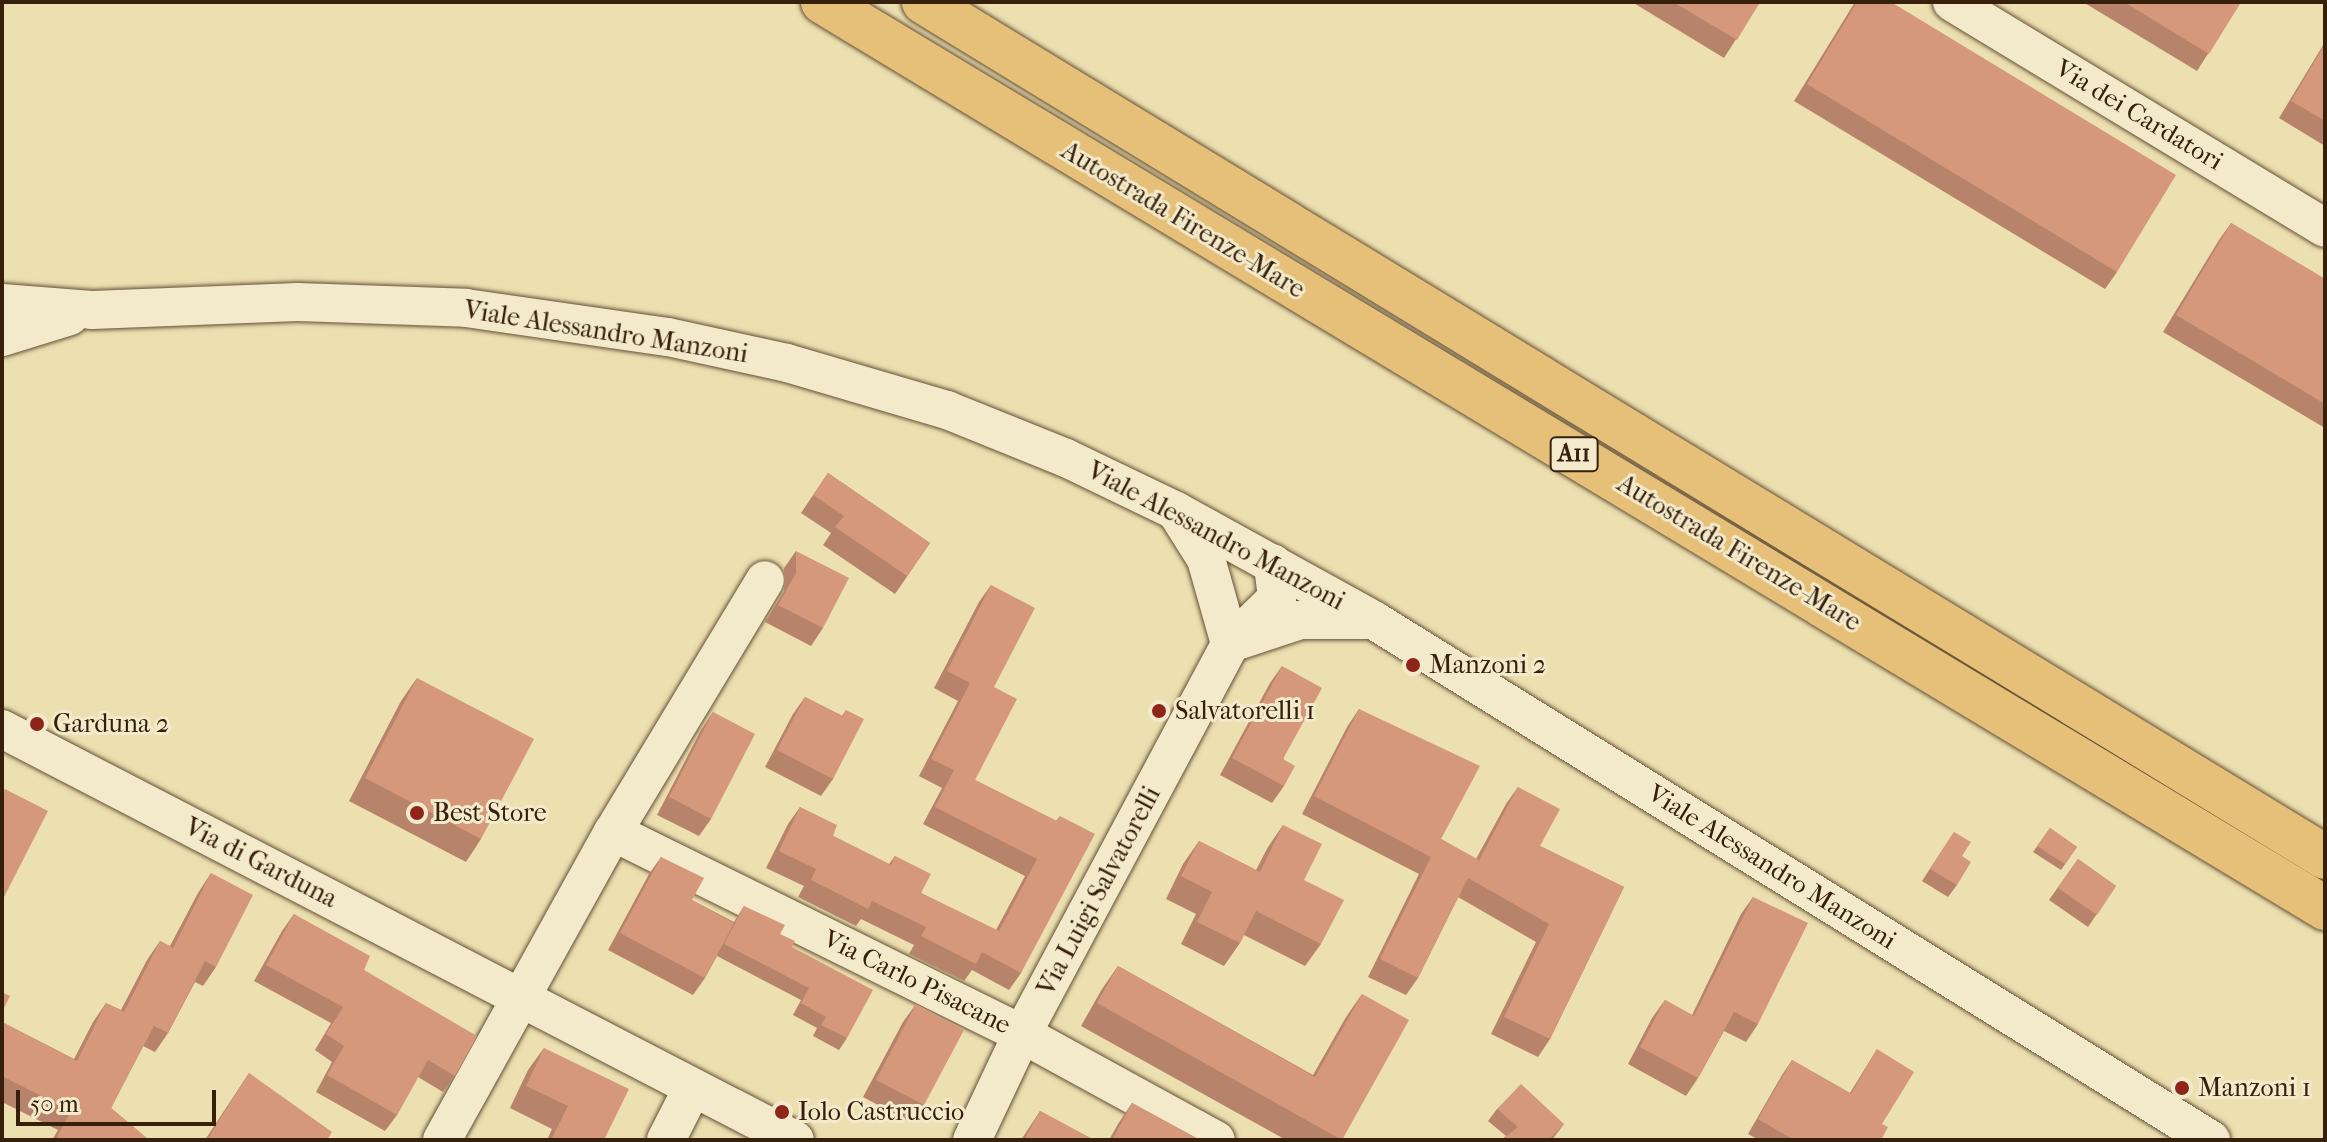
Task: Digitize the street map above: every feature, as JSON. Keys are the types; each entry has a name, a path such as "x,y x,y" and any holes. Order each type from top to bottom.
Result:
{"highway":[{"name":"Autostrada Firenze-Mare","path":"823,2 2325,908"},
{"name":"Autostrada Firenze-Mare","path":"924,2 2325,857"}],"street":[{"name":"Via dei Cardatori","path":"1952,2 2325,228"},
{"name":"Viale Alessandro Manzoni","path":"92,310 268,302 466,308 668,337 787,363 947,410 1066,458 1176,511 1375,621 2211,1140"},
{"path":"2,303 92,310"},
{"path":"2,337 92,310"},
{"path":"1176,511 1206,559 1230,644 1300,620 1375,621"},
{"name":"Via Luigi Salvatorelli","path":"972,1140 1022,1034 1230,644 1277,598 1273,563"},
{"path":"442,1140 613,832 765,580"},
{"name":"Via di Garduna","path":"2,729 795,1140"},
{"name":"Via Carlo Pisacane","path":"613,832 1022,1034 1216,1140"},
{"path":"666,1140 693,1087"}],"building":[{"path":"1673,2 1760,2 1737,40"},
{"path":"1857,2 1891,2 2176,175 2117,272 1807,84"},
{"path":"2124,2 2241,2 2209,54"},
{"path":"2325,44 2325,121 2291,101"},
{"path":"2231,223 2325,279 2325,404 2176,315"},
{"path":"828,473 930,543 907,576 835,527 844,516 813,495"},
{"path":"796,551 849,578 823,628 778,605 796,573"},
{"path":"991,585 1035,608 994,687 1017,699 975,780 1057,821 1060,816 1095,834 1021,973 982,952 976,964 921,936 926,927 872,901 868,909 811,880 816,869 779,851 800,807 837,825 833,836 891,865 895,856 931,874 921,893 999,931 1037,859 935,807 954,770 931,759 970,683 947,671"},
{"path":"1282,666 1322,688 1283,759 1295,766 1284,786 1232,758"},
{"path":"417,678 534,739 481,839 365,778"},
{"path":"805,697 843,716 846,710 864,719 833,779 777,750"},
{"path":"1359,709 1480,766 1441,839 1479,860 1518,787 1560,809 1540,846 1624,887 1550,1039 1504,1017 1549,924 1468,878 1418,978 1380,959 1431,857 1314,796"},
{"path":"713,712 755,734 711,819 669,797"},
{"path":"5,789 48,811 3,899 2,794"},
{"path":"1283,825 1322,844 1304,880 1344,900 1321,944 1256,911 1240,943 1197,922 1212,892 1181,876 1199,841 1260,872"},
{"path":"2050,828 2077,847 2065,864 2037,846"},
{"path":"1954,832 1971,842 1962,856 1971,862 1957,885 1930,869"},
{"path":"661,857 704,878 692,900 734,923 705,978 620,933"},
{"path":"2078,859 2116,886 2097,915 2058,888"},
{"path":"211,873 253,895 216,967 205,961 168,1033 154,1026 111,1108 149,1140 63,1140 57,1137 71,1111 2,1076 2,1022 77,1061 106,1003 124,1012 160,941 173,948"},
{"path":"1753,897 1808,923 1758,1024 1734,1012 1698,1078 1640,1047 1665,1000 1694,1016"},
{"path":"744,906 785,925 780,934 795,941 792,947 873,990 847,1038 821,1025 826,1017 801,1003 809,988 724,944"},
{"path":"294,914 370,956 364,970 477,1036 455,1076 428,1060 397,1115 327,1075 344,1046 326,1034 343,1007 266,965"},
{"path":"1118,966 1315,1077 1362,994 1409,1020 1342,1140 1097,1003"},
{"path":"2,992 10,996 2,1012"},
{"path":"916,1004 964,1030 924,1105 876,1080"},
{"path":"544,1048 629,1089 604,1140 551,1140 568,1106 526,1086"},
{"path":"1877,1049 1914,1072 1882,1124 1888,1127 1881,1140 1794,1140 1758,1119 1792,1060 1851,1094"},
{"path":"249,1073 332,1132 327,1140 207,1140"},
{"path":"1521,1084 1564,1124 1549,1140 1501,1140 1518,1127 1497,1109"},
{"path":"1132,1103 1200,1140 1112,1140"},
{"path":"1040,1111 1094,1140 1024,1140"}],"place":[{"name":"Manzoni 2","path":"1413,665"},
{"name":"Salvatorelli 1","path":"1159,711"},
{"name":"Garduna 2","path":"37,724"},
{"name":"Best Store","path":"417,813"},
{"name":"Manzoni 1","path":"2182,1088"},
{"name":"Iolo Castruccio","path":"782,1112"}]}
